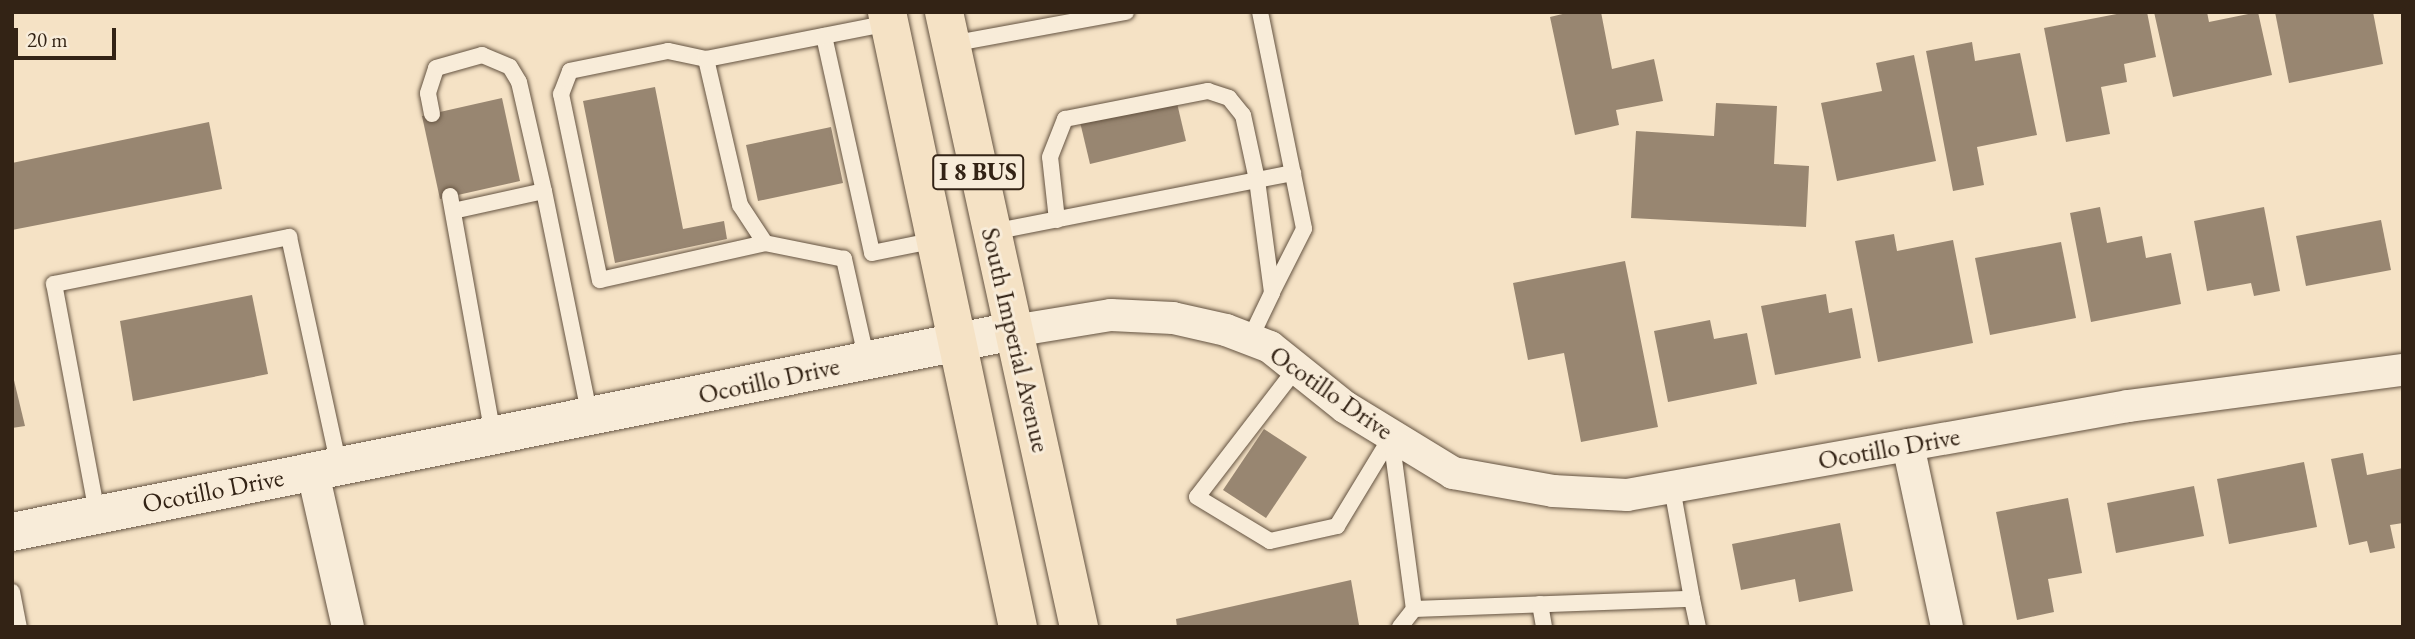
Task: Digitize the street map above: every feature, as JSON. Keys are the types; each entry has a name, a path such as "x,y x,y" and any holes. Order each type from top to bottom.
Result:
{"highway":[{"name":"South Imperial Avenue","path":"889,18 1018,627"},
{"name":"South Imperial Avenue","path":"948,28 1079,627"}],"street":[{"name":"Ocotillo Drive","path":"12,532 97,513 493,438 1013,331 1123,316 1173,318 1250,339 1298,366 1391,437 1454,473 1528,487 1627,495 2127,406 2403,370"},
{"path":"1908,445 1947,627"},
{"path":"326,470 348,627"}],"lane":[{"path":"948,28 1123,12"},
{"path":"1250,339 1304,229 1260,12"},
{"path":"889,18 824,36 706,59 668,51 570,71 561,94 600,280 765,243 844,260 936,240"},
{"path":"824,36 872,253"},
{"path":"432,114 428,93 436,68 482,55 509,67 519,82 590,417"},
{"path":"706,59 740,205 765,243"},
{"path":"1058,220 1053,138 1065,119 1208,91 1229,98 1243,115 1257,180 1272,293"},
{"path":"992,232 1293,173"},
{"path":"493,438 452,203 544,191"},
{"path":"97,513 54,284 289,237 326,470"},
{"path":"844,260 867,361"},
{"path":"1298,366 1197,497 1270,541 1337,526 1391,437"},
{"path":"1391,437 1414,609 1400,627"},
{"path":"1672,488 1698,627"},
{"path":"12,592 19,627"},
{"path":"1414,609 1692,599"},
{"path":"1540,604 1544,627"}],"building":[{"path":"1571,12 1601,12 1612,69 1654,59 1663,101 1616,110 1619,125 1575,135 1550,17"},
{"path":"2127,12 2147,12 2156,57 2124,64 2127,82 2101,87 2110,134 2066,142 2044,28"},
{"path":"2154,12 2207,12 2209,22 2258,12 2272,75 2173,97"},
{"path":"2275,12 2373,12 2383,64 2289,83"},
{"path":"1972,42 1975,61 2020,53 2037,135 1977,147 1984,185 1953,191 1926,51"},
{"path":"1914,55 1936,161 1837,181 1821,103 1882,91 1876,63"},
{"path":"655,87 683,229 724,221 727,239 615,263 583,101"},
{"path":"502,98 520,181 440,199 422,116"},
{"path":"1176,99 1186,141 1090,164 1080,122"},
{"path":"1716,103 1777,106 1774,164 1809,166 1806,227 1631,218 1636,131 1714,136"},
{"path":"209,122 222,189 12,230 12,163"},
{"path":"831,127 843,183 758,201 746,145"},
{"path":"2100,207 2107,243 2142,236 2146,258 2171,253 2181,304 2091,322 2070,213"},
{"path":"2264,207 2280,291 2254,296 2251,283 2207,291 2194,221"},
{"path":"2381,220 2391,270 2306,286 2296,236"},
{"path":"1894,234 1897,251 1953,240 1973,343 1878,362 1855,241"},
{"path":"2061,242 2076,318 1990,335 1975,258"},
{"path":"1625,261 1658,427 1581,442 1564,353 1528,360 1513,283"},
{"path":"1826,294 1829,313 1852,308 1861,358 1775,375 1761,306"},
{"path":"252,295 268,374 133,401 120,321"},
{"path":"1710,320 1714,339 1747,333 1757,384 1668,402 1654,331"},
{"path":"12,372 25,426 12,428"},
{"path":"1264,429 1307,457 1266,518 1223,490"},
{"path":"2363,453 2367,475 2403,468 2403,523 2390,525 2395,548 2370,553 2367,541 2349,545 2331,459"},
{"path":"2304,462 2317,527 2229,544 2217,479"},
{"path":"2194,486 2204,536 2116,553 2107,503"},
{"path":"2068,498 2082,573 2048,579 2054,612 2017,620 1996,512"},
{"path":"1840,523 1853,591 1799,602 1795,579 1741,590 1732,544"},
{"path":"1351,580 1359,625 1177,627 1176,619"}]}
